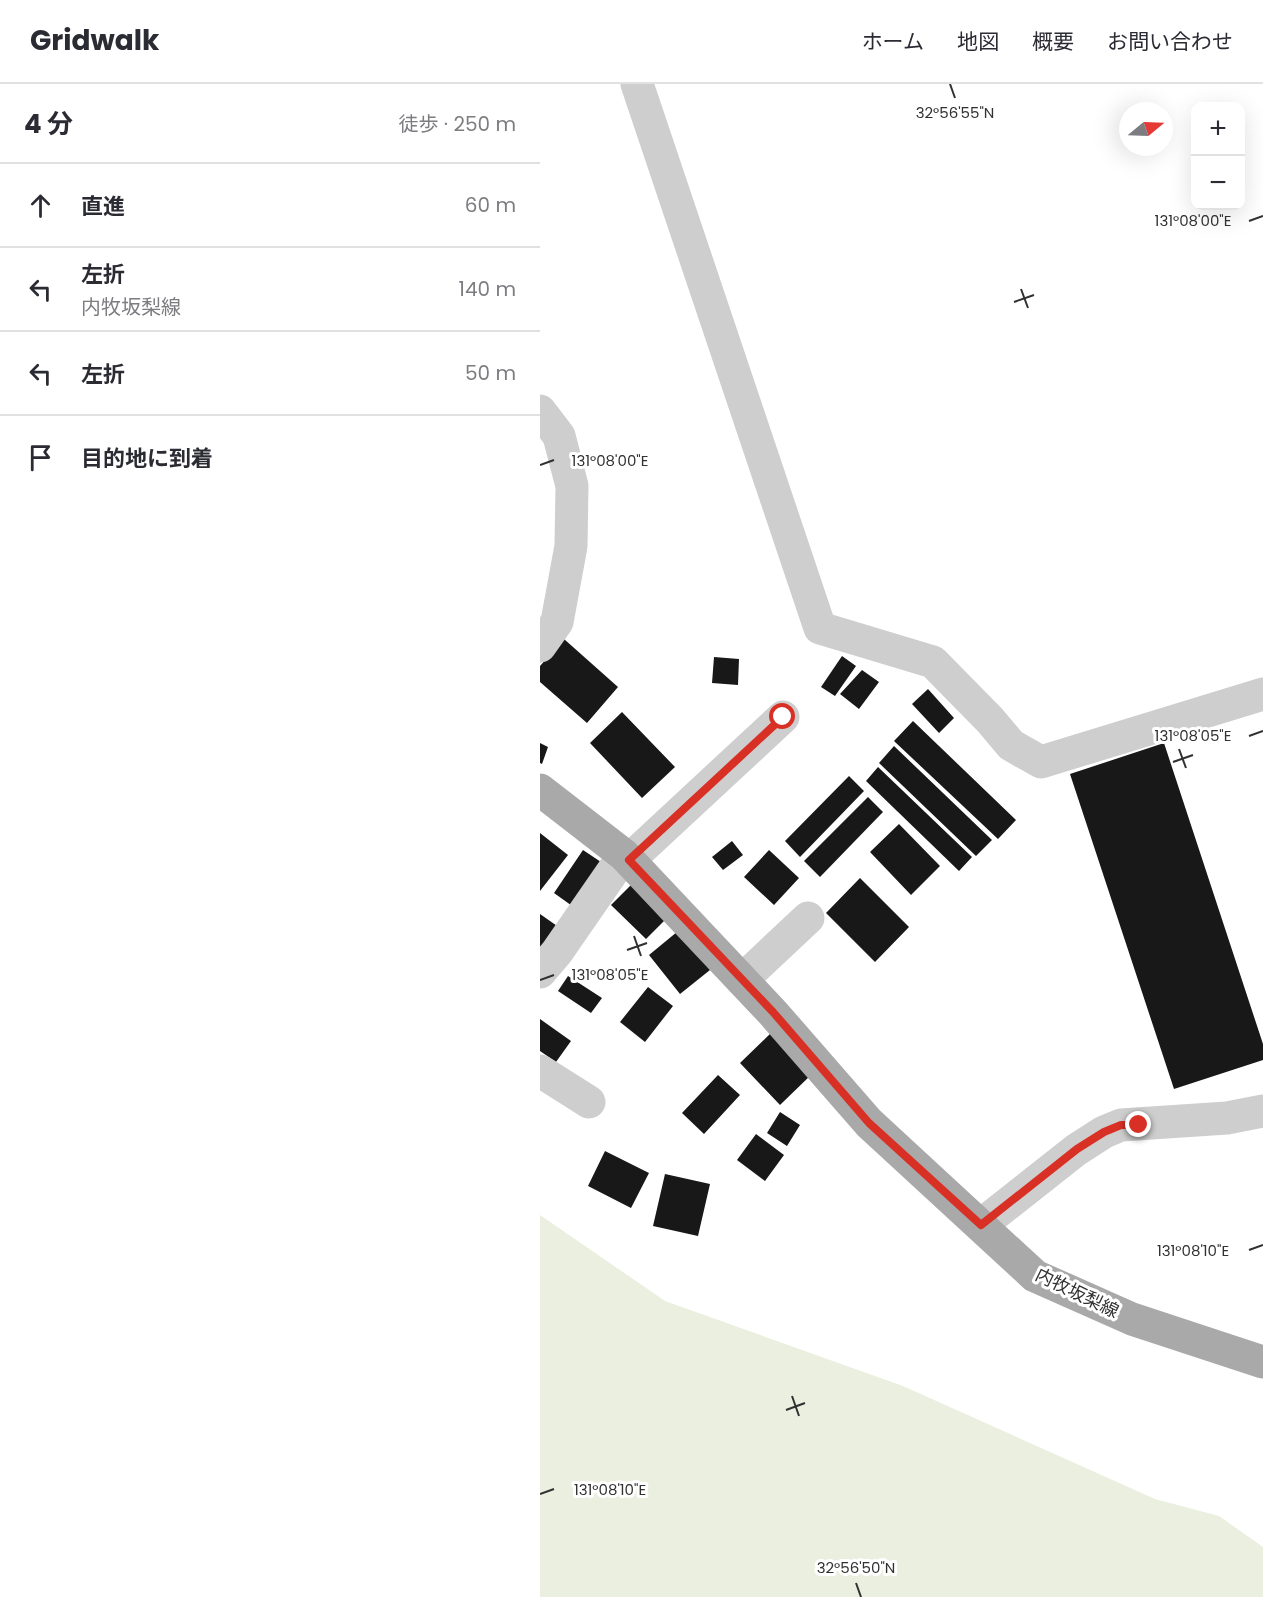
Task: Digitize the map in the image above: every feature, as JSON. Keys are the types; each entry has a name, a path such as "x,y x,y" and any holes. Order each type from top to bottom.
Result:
{"main road":[{"name":"内牧坂梨線","path":"540,790 627,857 742,980 869,1123 1035,1276 1132,1319 1263,1362"}],"street":[{"path":"637,84 819,628 933,663 990,720 1011,745 1041,762 1263,694"},
{"path":"540,411 559,436 572,486 571,546 557,622 540,646"},
{"path":"540,972 627,857 783,717"},
{"path":"742,980 808,918"},
{"path":"540,1071 588,1102"},
{"path":"981,1225 1077,1149 1104,1132 1121,1125 1227,1118 1263,1111"}],"green space":[{"path":"540,1215 665,1301 903,1386 1155,1499 1219,1516 1263,1547 1263,1597 540,1597"}],"building":[{"path":"564,639 618,687 587,723 540,682 540,666"},
{"path":"842,656 856,666 835,696 821,687"},
{"path":"714,657 739,659 738,685 712,683"},
{"path":"862,670 879,682 859,709 840,694"},
{"path":"928,689 954,718 939,733 912,704"},
{"path":"622,712 675,767 642,798 590,743"},
{"path":"913,721 1016,820 998,839 894,741"},
{"path":"540,743 548,747 542,764 540,763"},
{"path":"1164,743 1263,1044 1263,1060 1174,1089 1070,774"},
{"path":"894,746 992,840 976,856 879,763"},
{"path":"878,767 972,857 959,871 866,781"},
{"path":"849,776 864,791 800,857 785,841"},
{"path":"868,797 883,812 820,877 804,861"},
{"path":"899,824 940,866 911,895 870,852"},
{"path":"540,833 568,855 540,891"},
{"path":"732,841 743,855 723,870 712,857"},
{"path":"583,850 604,864 575,908 554,893"},
{"path":"769,850 799,878 774,905 744,877"},
{"path":"860,878 909,927 875,962 826,913"},
{"path":"636,880 671,914 646,939 611,905"},
{"path":"540,914 560,928 540,957"},
{"path":"683,927 715,966 680,994 649,955"},
{"path":"568,976 602,998 591,1013 558,991"},
{"path":"648,987 673,1006 645,1042 620,1022"},
{"path":"540,1019 571,1041 556,1062 540,1051"},
{"path":"773,1031 813,1073 780,1105 740,1063"},
{"path":"718,1075 740,1095 704,1134 682,1113"},
{"path":"780,1112 800,1125 787,1146 767,1133"},
{"path":"756,1134 784,1155 765,1181 737,1160"},
{"path":"605,1151 649,1173 631,1208 588,1186"},
{"path":"665,1174 710,1184 698,1236 653,1226"}],"route":[{"path":"783,717 629,860 773,1012 869,1123 981,1225 1077,1149 1104,1132 1121,1125 1139,1125"}]}
